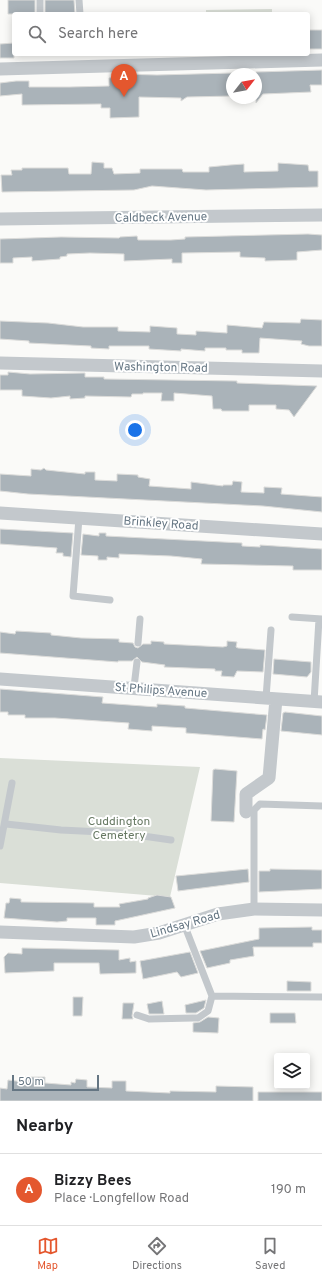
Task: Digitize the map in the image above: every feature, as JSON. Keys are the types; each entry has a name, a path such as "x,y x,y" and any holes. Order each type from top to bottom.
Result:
{"street":[{"path":"0,68 322,60"},
{"name":"Caldbeck Avenue","path":"0,219 322,215"},
{"name":"Washington Road","path":"0,363 322,370"},
{"name":"Brinkley Road","path":"0,513 322,534"},
{"name":"St Philips Avenue","path":"0,679 318,702"},
{"path":"246,812 246,794 269,778 271,698"},
{"name":"Lindsay Road","path":"0,932 134,937 159,933 218,914 254,909 322,910"}],"lane":[{"path":"40,0 40,12"},
{"path":"79,0 80,12"},
{"path":"79,518 73,596 110,600"},
{"path":"292,617 320,619 318,702"},
{"path":"138,643 140,619"},
{"path":"271,630 271,698"},
{"path":"134,688 137,662"},
{"path":"0,846 6,824 12,783"},
{"path":"254,909 254,810 260,804 322,806"},
{"path":"6,824 61,830 122,833 171,840"},
{"path":"137,1015 148,1018 198,1018 208,1011 212,996 184,924"},
{"path":"212,996 322,997"}],"green space":[{"path":"272,9 272,12 206,12 206,10"},
{"name":"Cuddington Cemetery","path":"0,758 200,767 170,897 0,883"}],"building":[{"path":"8,0 35,0 35,12 12,12 12,14 8,14"},
{"path":"45,0 74,0 75,12 45,12"},
{"path":"310,30 322,30 322,49 310,49"},
{"path":"12,43 12,56 14,56 14,58 0,58 0,44"},
{"path":"322,70 322,85 310,85 311,92 263,94 262,95 262,72"},
{"path":"226,73 226,96 187,97 181,101 181,98 139,97 139,117 110,118 110,108 101,108 101,104 22,105 22,94 0,96 0,83 29,81 29,87 109,86 109,78 119,77 119,74 157,75"},
{"path":"92,162 104,163 104,168 112,168 114,174 140,173 140,169 182,169 183,172 209,172 209,167 244,164 244,172 278,171 278,163 308,165 309,171 318,171 318,187 206,190 152,186 134,190 2,192 1,175 12,175 11,170 22,170 22,168 68,168 69,174 91,174"},
{"path":"308,234 322,235 322,250 297,252 297,260 265,261 265,258 240,257 240,252 182,253 182,263 172,263 172,259 124,261 124,254 90,253 67,254 67,256 60,257 60,259 32,261 32,257 13,258 13,263 0,263 0,239 61,237 119,238 137,236 138,240 171,240 185,239 185,237"},
{"path":"301,319 322,320 322,346 309,346 301,344 302,341 260,338 259,353 242,353 242,350 226,350 226,348 205,348 205,351 181,349 181,351 149,349 149,346 109,346 109,349 91,348 91,346 29,343 29,341 0,339 0,321 48,323 83,327 118,327 118,331 150,332 150,326 177,328 177,334 196,335 196,331 227,333 227,325 262,328 264,322 300,323"},
{"path":"8,372 30,374 85,373 85,377 104,377 104,379 237,381 237,383 317,386 294,417 289,410 276,409 276,405 249,405 249,411 222,411 221,409 213,409 212,396 187,394 174,393 174,401 161,401 162,393 132,394 131,397 85,396 85,398 70,399 70,396 51,398 22,396 22,390 0,390 0,375 8,375"},
{"path":"44,468 46,470 85,474 85,472 95,472 95,480 117,481 117,474 138,475 138,477 150,479 149,486 191,489 191,482 223,486 232,485 233,481 242,482 241,492 264,493 264,487 282,488 281,494 322,497 322,512 263,506 28,494 0,491 0,474 31,476 31,469 41,470"},
{"path":"0,529 73,533 71,557 63,556 63,553 56,553 57,548 0,544"},
{"path":"99,533 106,533 106,536 242,543 242,546 260,547 260,545 322,549 322,570 293,570 293,566 201,564 202,559 171,556 119,554 119,558 107,557 107,560 98,560 98,556 81,555 83,534 99,536"},
{"path":"16,631 51,633 51,635 81,638 119,639 119,642 133,643 135,647 138,648 143,644 151,644 151,641 164,642 164,644 223,647 227,646 227,641 237,642 236,647 238,648 265,650 263,672 237,671 234,677 221,676 222,671 215,671 215,669 164,667 165,665 142,662 137,657 132,661 118,662 0,653 0,632 15,634"},
{"path":"274,659 311,662 311,672 307,677 273,674"},
{"path":"0,689 103,697 102,703 157,707 157,704 185,706 185,708 267,715 262,739 186,733 186,728 152,726 152,731 128,729 129,723 55,718 25,718 25,715 8,715 8,712 0,712"},
{"path":"283,713 322,716 322,735 281,731"},
{"path":"213,770 237,771 234,822 211,821"},
{"path":"248,869 249,882 178,891 176,876"},
{"path":"270,869 322,870 322,889 259,892 259,871 270,871"},
{"path":"157,895 171,897 175,908 115,921 115,925 96,925 96,918 67,918 67,921 57,922 4,918 6,903 9,903 10,898 21,899 21,902 94,903 94,907 120,907 119,904 148,899"},
{"path":"312,927 312,930 322,930 322,943 313,943 313,947 253,947 254,956 230,960 230,963 207,968 200,951 259,939 259,928"},
{"path":"22,948 119,950 119,960 130,958 130,962 136,961 136,973 100,974 99,963 54,963 54,971 5,973 4,957 8,953 22,954"},
{"path":"190,952 198,973 181,977 177,972 143,979 140,961"},
{"path":"287,981 311,982 311,991 287,991"},
{"path":"73,997 83,997 82,1016 73,1016"},
{"path":"206,1000 204,1008 196,1013 186,1013 185,1005"},
{"path":"162,1001 164,1014 149,1014 147,1004"},
{"path":"123,1003 134,1003 133,1019 122,1019"},
{"path":"270,1013 295,1013 296,1023 270,1023"},
{"path":"208,1017 219,1018 218,1033 193,1032 193,1023 200,1022"},
{"path":"24,1077 45,1077 45,1083 71,1085 71,1082 75,1083 76,1079 87,1080 87,1087 112,1088 112,1081 126,1081 126,1091 170,1093 170,1091 216,1092 216,1086 253,1087 253,1101 0,1101 0,1088 7,1089 8,1080 24,1082"},
{"path":"258,1092 322,1092 322,1101 258,1101"}],"place":[{"name":"Bizzy Bees","path":"124,97"}]}
